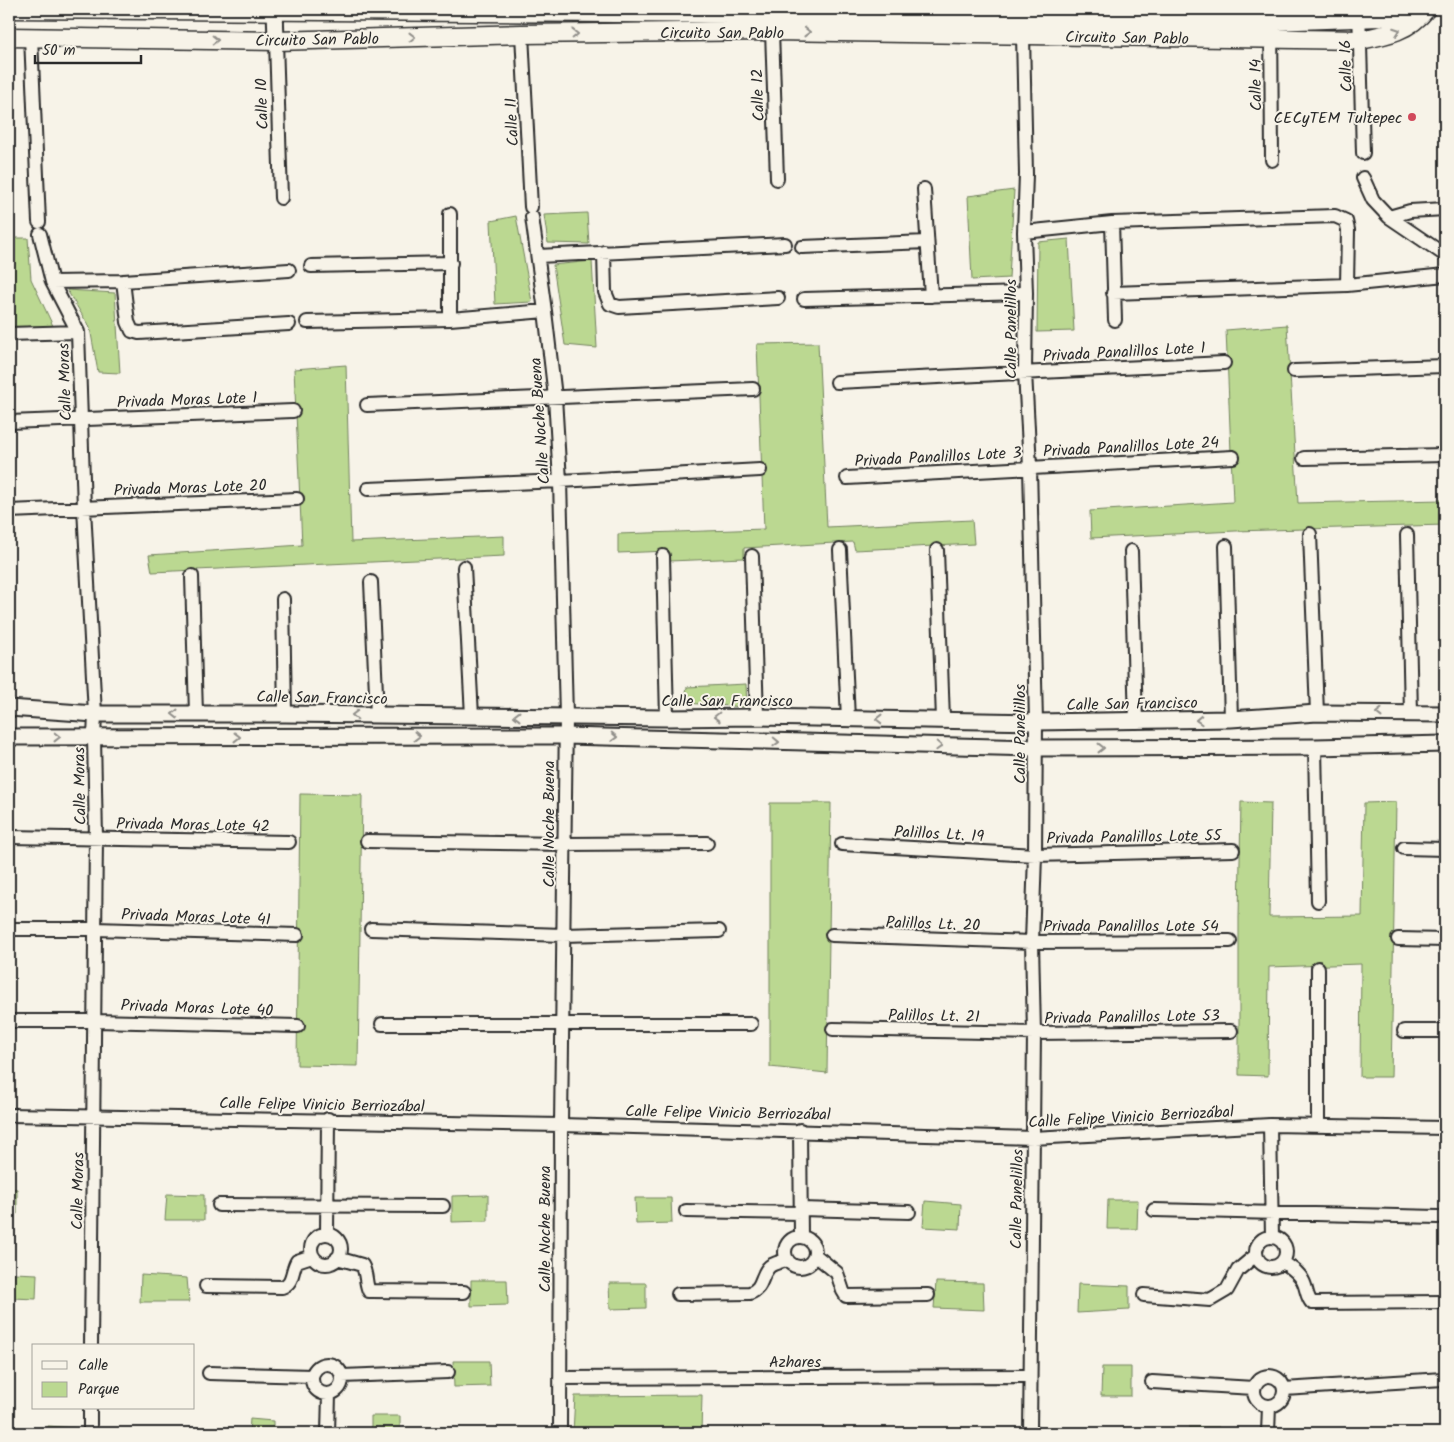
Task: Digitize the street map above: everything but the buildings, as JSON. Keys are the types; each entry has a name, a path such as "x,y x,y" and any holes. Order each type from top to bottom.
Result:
{"main road":[{"name":"Circuito San Pablo","path":"9,9 529,10 772,18 1023,35 1271,23 1359,14 1380,17 1395,14 1402,9"},
{"name":"Circuito San Pablo","path":"9,37 276,41 522,34 772,18 1017,13 1271,23 1360,40 1402,30 1418,19 1426,9"}],"street":[{"name":"Calle 10","path":"275,10 281,198"},
{"name":"Calle 16","path":"1359,14 1363,153"},
{"name":"Calle 12","path":"772,18 778,179"},
{"name":"Calle 14","path":"1271,23 1272,160"},
{"name":"Calle 11","path":"522,34 532,212"},
{"name":"Calle Panelillos","path":"1023,35 1026,174 1024,232 1026,293 1025,372 1030,467 1036,722 1032,942 1034,1033 1030,1433"},
{"name":"Calle Moras","path":"31,37 39,228 52,282 78,332 84,508 95,714 95,1020 91,1344"},
{"path":"1363,178 1373,200 1389,217 1445,255"},
{"path":"924,189 931,296"},
{"path":"1389,217 1410,211 1445,209"},
{"name":"Calle Noche Buena","path":"532,212 555,398 560,481 566,716 561,1124 560,1433"},
{"path":"450,214 452,262 450,319"},
{"path":"1024,232 1112,223 1335,216 1346,221 1348,230 1347,285"},
{"path":"1112,223 1115,320"},
{"path":"802,247 927,242"},
{"path":"538,256 785,244"},
{"path":"604,252 605,292 610,304 614,306 778,298"},
{"path":"311,266 452,262"},
{"path":"52,282 124,281 289,270"},
{"path":"1113,293 1347,285 1445,275"},
{"path":"124,281 128,322 132,331 139,333 289,324"},
{"path":"804,299 1026,293"},
{"path":"307,322 450,319 545,311"},
{"path":"9,334 78,332"},
{"name":"Privada Panalillos Lote 1","path":"836,382 1224,362"},
{"path":"1294,371 1445,366"},
{"path":"367,405 753,389"},
{"name":"Privada Moras Lote 1","path":"9,422 293,411"},
{"path":"1304,458 1445,455"},
{"name":"Privada Panalillos Lote 24","path":"1030,467 1233,457"},
{"name":"Privada Panalillos Lote 3","path":"847,478 1030,467"},
{"path":"368,489 760,470"},
{"name":"Privada Moras Lote 20","path":"9,511 297,499"},
{"path":"1310,534 1317,713"},
{"path":"1407,536 1411,714"},
{"path":"1226,546 1231,719"},
{"path":"840,550 848,719"},
{"path":"937,550 943,720"},
{"path":"1131,551 1136,722"},
{"path":"663,556 667,718"},
{"path":"752,556 757,717"},
{"path":"464,567 472,716"},
{"path":"192,576 196,714"},
{"path":"371,582 377,715"},
{"path":"283,599 285,714"},
{"name":"Calle San Francisco","path":"9,708 95,714 757,717 1036,722 1136,722 1231,719 1317,713 1445,714"},
{"path":"9,738 565,736 1036,748 1315,747 1445,744"},
{"path":"1315,747 1318,901"},
{"name":"Privada Moras Lote 42","path":"9,838 289,842"},
{"path":"367,841 564,844 707,843"},
{"name":"Palillos Lt. 19","path":"842,844 1035,855"},
{"path":"1404,848 1445,849"},
{"name":"Privada Panalillos Lote 55","path":"1035,855 1233,850"},
{"name":"Privada Moras Lote 41","path":"9,929 95,929 296,935"},
{"path":"371,929 563,934 719,932"},
{"name":"Palillos Lt. 20","path":"832,935 1032,942"},
{"path":"1398,939 1445,940"},
{"name":"Privada Panalillos Lote 54","path":"1032,942 1230,941"},
{"path":"1318,968 1318,1126"},
{"name":"Privada Moras Lote 40","path":"9,1021 95,1020 298,1026"},
{"path":"382,1024 751,1024"},
{"name":"Palillos Lt. 21","path":"833,1029 1034,1033"},
{"path":"1404,1030 1445,1031"},
{"name":"Privada Panalillos Lote 53","path":"1034,1033 1231,1031"},
{"name":"Calle Felipe Vinicio Berriozábal","path":"9,1115 94,1118 561,1124 1033,1138 1270,1125 1445,1128"},
{"path":"327,1233 328,1120"},
{"path":"1270,1125 1272,1237"},
{"path":"800,1130 801,1237"},
{"path":"219,1205 442,1206"},
{"path":"1154,1210 1438,1217"},
{"path":"686,1211 909,1212"},
{"path":"327,1233 334,1236 340,1243 341,1251 332,1262 321,1263 312,1256 310,1248 313,1240 319,1235 327,1233"},
{"path":"801,1237 809,1240 814,1247 815,1255 808,1265 802,1268 796,1267 786,1260 785,1252 787,1244 793,1239 801,1237"},
{"path":"1272,1237 1280,1240 1285,1246 1286,1254 1283,1262 1278,1266 1267,1267 1262,1264 1256,1255 1256,1248 1265,1238 1272,1237"},
{"path":"815,1255 837,1273 846,1296 928,1295"},
{"path":"1144,1295 1210,1300 1227,1290 1238,1270 1256,1255"},
{"path":"206,1286 282,1287 288,1285 291,1280 297,1261 312,1256"},
{"path":"337,1258 362,1265 367,1287 372,1292 464,1292"},
{"path":"678,1294 750,1293 760,1287 767,1269 771,1265 786,1260"},
{"path":"1283,1262 1299,1274 1304,1282 1308,1300 1312,1303 1445,1302"},
{"path":"326,1363 339,1369 342,1376 342,1382 339,1387 329,1394 322,1393 312,1383 314,1370 326,1363"},
{"path":"342,1376 448,1372"},
{"path":"209,1373 312,1376"},
{"name":"Azhares","path":"560,1378 1030,1376"},
{"path":"1269,1376 1281,1382 1284,1389 1284,1395 1275,1405 1262,1405 1254,1395 1254,1388 1257,1382 1269,1376"},
{"path":"1284,1389 1443,1379"},
{"path":"1152,1382 1254,1388"},
{"path":"328,1433 329,1394"},
{"path":"1268,1433 1269,1406"},
{"path":"90,1410 90,1433"}],"green space":[{"path":"1014,190 1009,278 972,280 968,196"},
{"path":"587,213 589,244 548,243 544,215"},
{"path":"516,216 532,302 495,304 491,221"},
{"path":"9,238 28,238 31,279 54,328 9,329"},
{"path":"1069,239 1074,331 1037,332 1038,242"},
{"path":"592,261 597,348 565,345 553,265"},
{"path":"67,290 115,293 120,373 98,372 90,328"},
{"path":"1287,325 1298,503 1444,500 1445,525 1235,531 1091,538 1090,511 1233,502 1226,330"},
{"path":"818,343 827,527 972,520 974,544 855,550 853,542 744,548 744,558 669,561 669,551 618,553 618,534 764,529 757,344"},
{"path":"346,365 351,542 504,536 504,556 152,572 149,555 302,545 294,369"},
{"path":"746,684 747,707 684,703 687,687"},
{"path":"300,794 362,795 358,1066 297,1065"},
{"path":"1241,802 1271,803 1269,917 1362,916 1364,803 1396,802 1391,1077 1360,1077 1361,964 1269,967 1268,1076 1239,1075"},
{"path":"770,803 831,803 827,1073 770,1067"},
{"path":"9,1188 17,1189 17,1214 9,1213"},
{"path":"167,1194 204,1195 204,1220 165,1220"},
{"path":"488,1195 488,1221 452,1222 452,1196"},
{"path":"635,1198 671,1198 672,1223 636,1224"},
{"path":"1108,1200 1138,1200 1137,1229 1107,1229"},
{"path":"925,1201 961,1204 960,1229 923,1227"},
{"path":"14,1273 37,1274 36,1299 13,1298"},
{"path":"141,1275 187,1278 189,1302 140,1302"},
{"path":"471,1280 507,1280 508,1305 471,1306"},
{"path":"936,1282 983,1283 984,1310 934,1308"},
{"path":"609,1283 646,1283 646,1308 610,1309"},
{"path":"1078,1284 1129,1286 1129,1310 1077,1313"},
{"path":"453,1361 489,1361 490,1386 454,1387"},
{"path":"1102,1367 1131,1367 1131,1396 1101,1396"},
{"path":"702,1395 701,1433 573,1433 575,1396"},
{"path":"371,1416 400,1416 400,1433 371,1433"},
{"path":"250,1419 273,1421 273,1433 249,1433"},
{"path":"48,1426 74,1428 74,1433 49,1433"},
{"path":"1189,1427 1219,1427 1219,1433 1189,1433"}],"place":[{"name":"CECyTEM Tultepec","path":"1412,117"}]}
